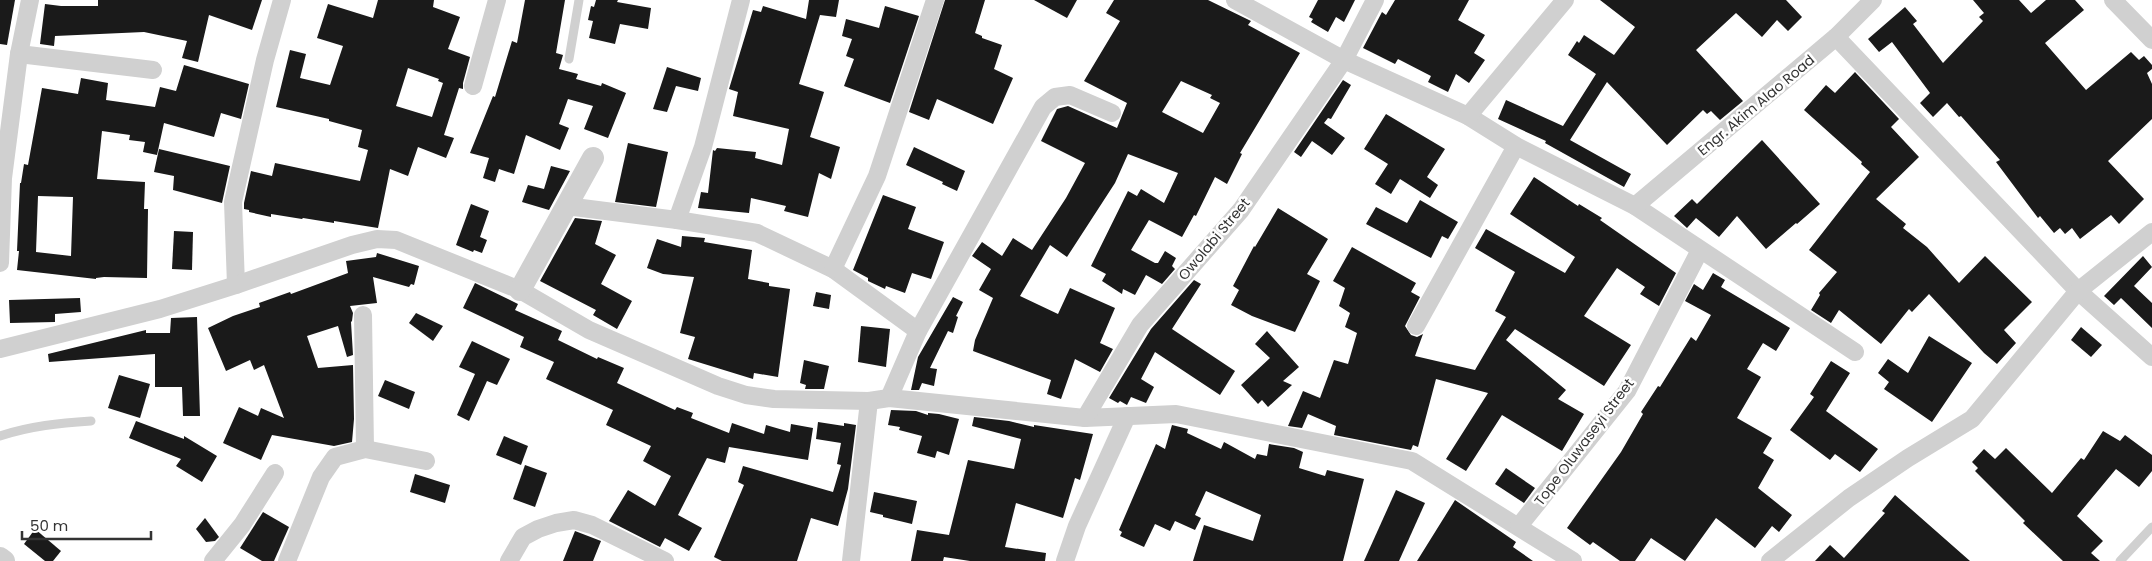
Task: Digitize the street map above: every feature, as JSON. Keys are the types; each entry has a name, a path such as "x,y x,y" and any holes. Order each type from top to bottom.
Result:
{"street":[{"path":"0,263 2,178 19,54 30,0"},
{"path":"236,285 232,202 265,60 282,0"},
{"path":"473,86 497,0"},
{"path":"677,220 703,147 741,0"},
{"path":"833,269 877,176 935,0"},
{"path":"1235,0 1344,60 1468,116 1516,146 1635,206 1855,352"},
{"name":"Owolabi Street","path":"1085,418 1140,325 1241,210 1344,60 1375,0"},
{"path":"1468,116 1565,0"},
{"name":"Engr. Akim Alao Road","path":"1635,206 1836,37 1872,0"},
{"path":"2113,0 2152,40"},
{"path":"1836,37 2078,292 2152,357"},
{"path":"19,54 153,70"},
{"path":"889,398 918,332 1043,107 1055,97 1070,95 1112,113"},
{"path":"1416,326 1516,146"},
{"path":"520,290 593,158"},
{"path":"566,206 677,220 756,234 833,269 918,332"},
{"path":"1770,561 1849,498 1972,418 2078,292 2152,232"},
{"path":"0,349 160,309 352,245 377,239 396,240 520,290 589,330 718,386 746,395 774,399 869,401 889,398 1085,418 1176,414 1412,461 1573,561"},
{"name":"Tope Oluwaseyi Street","path":"1519,526 1627,390 1700,250"},
{"path":"363,315 365,449"},
{"path":"851,561 869,401"},
{"path":"1065,561 1077,526 1126,416"},
{"path":"287,561 321,477 335,457 365,449 426,460"},
{"path":"213,561 242,525 275,473"},
{"path":"508,561 524,537 538,528 574,520 592,524 665,561"},
{"path":"0,558 4,561"}],"lane":[{"path":"569,59 580,0"},
{"path":"0,436 20,429 50,424 91,421"},
{"path":"2120,561 2152,527"}],"building":[{"path":"0,0 15,0 7,45 0,44"},
{"path":"98,0 262,0 252,30 209,15 198,62 182,58 187,41 144,32 55,36 54,46 40,44 45,4 98,6"},
{"path":"378,0 434,0 433,7 460,17 448,49 470,57 463,89 459,88 444,135 454,138 446,158 418,147 408,176 390,169 378,228 271,214 271,217 244,209 251,171 272,176 275,163 360,181 368,150 358,147 362,130 329,121 329,119 276,107 290,50 306,54 300,78 330,85 343,46 317,38 328,4 373,18","holes":["408,68 439,79 438,81 443,83 432,117 396,106"]},
{"path":"525,0 565,0 556,53 563,55 559,69 578,74 576,79 601,86 602,83 626,93 608,138 584,129 593,106 568,99 559,124 569,128 560,150 526,135 514,174 499,169 495,182 483,178 489,158 470,153 493,96 495,97 512,41 517,43"},
{"path":"596,0 618,0 617,2 651,8 648,29 620,24 615,44 589,38 593,21 588,20 591,6 594,7"},
{"path":"809,0 839,0 836,17 820,15 799,84 824,92 810,137 840,147 831,179 819,173 808,217 784,211 786,206 751,198 749,213 698,208 701,192 708,193 713,150 715,151 717,148 756,152 755,158 782,165 789,129 733,116 738,92 729,89 753,10 761,12 763,6 806,19"},
{"path":"945,0 985,0 975,33 982,36 982,38 1002,45 994,69 1013,78 993,124 937,99 929,120 909,112"},
{"path":"1034,0 1077,0 1067,18"},
{"path":"1114,0 1208,0 1251,21 1248,25 1300,53 1240,153 1242,154 1227,184 1215,177 1196,216 1194,215 1182,237 1149,220 1131,250 1155,263 1158,263 1165,251 1176,258 1172,266 1175,269 1162,284 1146,275 1135,295 1123,289 1122,294 1102,281 1106,274 1091,266 1128,191 1137,196 1141,189 1164,203 1178,173 1128,154 1115,183 1067,257 1050,245 1020,296 1058,314 1070,288 1115,308 1100,343 1113,349 1100,372 1075,359 1061,399 1047,394 1051,380 973,351 975,340 993,298 979,290 991,269 972,256 982,242 1002,256 1013,238 1032,250 1066,198 1085,163 1041,141 1057,109 1068,106 1117,128 1127,103 1084,81 1120,21 1106,13","holes":["1181,81 1212,95 1210,98 1220,103 1203,133 1162,112"]},
{"path":"1318,0 1355,0 1344,22 1336,17 1328,32 1311,22 1313,19 1309,17"},
{"path":"1395,0 1469,0 1458,20 1485,35 1474,53 1485,60 1469,83 1456,74 1448,92 1428,82 1431,76 1398,59 1395,64 1363,48 1382,12 1386,15"},
{"path":"1600,0 1786,0 1802,17 1788,31 1777,20 1762,37 1736,13 1696,50 1743,101 1720,120 1711,111 1707,114 1703,110 1667,145 1607,82 1570,140 1631,174 1624,187 1545,143 1546,141 1498,119 1506,100 1563,126 1596,74 1568,55 1577,41 1579,43 1584,35 1614,55 1635,27"},
{"path":"1973,0 2019,0 2031,13 2046,0 2075,0 2084,10 2045,43 2086,90 2131,52 2139,60 2144,56 2152,65 2152,69 2147,73 2152,84 2152,119 2108,161 2144,199 2119,224 2111,215 2080,239 2072,228 2065,234 2060,228 2054,233 2040,216 2038,218 1996,162 2000,160 1961,116 1959,117 1947,103 1933,117 1920,103 1930,93 1892,42 1879,52 1868,39 1905,7 1917,21 1913,24 1943,63 1983,21 1979,17 1984,13"},
{"path":"885,6 919,16 890,103 844,86 854,59 846,56 852,39 842,36 846,19 879,28"},
{"path":"184,65 249,84 241,119 221,113 214,137 164,123 157,155 143,152 145,142 129,140 130,135 102,131 97,179 145,182 144,209 148,209 147,278 104,277 96,279 17,270 20,183 24,164 28,165 42,88 78,94 81,78 108,83 106,100 155,107 160,87 176,91","holes":["38,196 73,197 71,256 36,252"]},
{"path":"667,67 701,78 698,91 676,86 667,112 653,109"},
{"path":"1855,72 1899,119 1891,127 1919,157 1876,199 1906,224 1903,228 1927,247 1959,283 1985,256 2032,302 2004,330 2016,343 1997,364 1984,353 1929,294 1912,312 1909,309 1881,344 1839,310 1831,323 1811,310 1820,295 1819,293 1837,272 1809,250 1870,172 1861,164 1862,162 1804,110 1826,85 1835,93"},
{"path":"1343,80 1351,85 1331,119 1328,118 1324,123 1345,138 1332,155 1312,141 1301,157 1294,152"},
{"path":"1386,114 1445,149 1427,177 1438,185 1430,198 1400,179 1391,194 1375,184 1388,164 1364,149"},
{"path":"1762,140 1820,204 1797,224 1766,249 1737,216 1719,237 1696,218 1687,228 1674,216 1692,199 1697,204"},
{"path":"628,143 668,152 656,207 615,202"},
{"path":"914,147 965,171 957,191 942,184 943,182 906,165"},
{"path":"159,149 230,166 222,203 173,190 174,176 154,172"},
{"path":"551,166 570,171 549,210 522,202 528,185 544,189"},
{"path":"1534,177 1578,206 1579,204 1602,218 1600,220 1676,273 1659,306 1640,294 1645,287 1617,268 1584,316 1631,345 1604,386 1515,329 1506,340 1566,390 1558,399 1584,414 1562,451 1502,415 1466,471 1446,459 1488,393 1436,379 1418,447 1413,445 1411,450 1334,435 1336,426 1308,414 1302,428 1288,426 1303,391 1320,398 1334,360 1348,364 1357,333 1345,327 1350,313 1339,306 1345,288 1333,281 1352,247 1416,283 1411,292 1420,297 1405,326 1411,335 1417,337 1423,334 1415,356 1475,370 1506,317 1495,311 1515,272 1475,248 1486,229 1565,273 1575,257 1510,214"},
{"path":"883,195 916,207 908,229 944,242 931,279 912,273 905,293 886,286 885,289 868,281 868,278 853,270"},
{"path":"1420,200 1458,222 1448,239 1442,236 1431,258 1366,224 1376,207 1407,223"},
{"path":"471,204 489,211 480,237 487,240 482,253 474,250 473,252 456,245"},
{"path":"1278,208 1328,239 1307,274 1320,281 1295,332 1252,316 1231,305 1239,290 1233,286 1254,246"},
{"path":"575,218 602,221 595,244 616,255 601,284 632,301 617,329 593,315 596,310 540,281"},
{"path":"174,231 193,232 192,270 172,269"},
{"path":"682,236 705,238 704,242 752,250 748,279 769,283 769,286 790,289 778,377 754,373 753,379 688,359 695,337 680,333 694,277 663,274 647,268 657,239 681,247"},
{"path":"377,253 419,266 414,285 411,284 409,287 373,277 377,303 350,306 353,313 351,322 353,355 347,357 338,326 307,336 318,368 353,365 354,419 352,442 334,446 272,435 261,460 223,443 239,407 258,416 261,408 284,418 264,365 254,370 250,360 226,371 208,328 233,316 260,307 259,303 290,292 291,294 348,273 346,261 376,257"},
{"path":"2143,256 2152,267 2134,286 2152,303 2152,328 2121,298 2114,305 2104,296"},
{"path":"1713,273 1725,280 1721,287 1790,328 1776,351 1763,343 1747,369 1761,377 1737,418 1772,438 1763,453 1774,460 1758,488 1792,515 1779,532 1772,526 1755,548 1716,518 1685,561 1651,538 1635,561 1620,561 1593,542 1590,545 1567,528 1621,452 1643,414 1641,412 1658,386 1660,387 1691,337 1696,341 1711,315 1685,301 1694,284 1703,290"},
{"path":"1194,280 1201,284 1172,329 1235,371 1220,395 1155,352 1141,379 1154,387 1146,403 1131,397 1127,405 1109,398 1151,329"},
{"path":"475,283 518,304 515,310 562,331 558,340 597,359 598,357 624,368 617,383 675,410 677,407 693,413 691,418 729,433 732,423 764,434 766,425 790,432 791,424 813,428 808,460 729,447 725,463 707,458 678,515 702,528 689,551 665,538 660,547 609,521 628,490 655,506 671,476 643,461 651,446 606,425 613,410 546,379 554,362 520,347 524,337 463,308"},
{"path":"816,292 831,295 829,309 813,306"},
{"path":"953,297 963,302 956,316 958,317 953,333 948,331 930,368 937,369 934,386 922,383 919,390 911,390 918,357"},
{"path":"80,298 81,312 55,314 55,322 10,323 9,300"},
{"path":"416,313 443,326 433,341 409,323"},
{"path":"197,317 200,416 183,416 182,387 155,387 155,354 49,362 48,354 146,330 146,333 170,333 171,318"},
{"path":"861,326 890,329 886,367 858,362"},
{"path":"2081,327 2102,345 2091,357 2071,340"},
{"path":"1267,331 1299,367 1283,381 1292,385 1268,407 1262,400 1258,404 1241,385 1270,358 1255,344"},
{"path":"1929,336 1972,363 1932,422 1884,389 1889,382 1878,373 1888,359 1908,373"},
{"path":"472,341 510,359 497,385 487,381 469,421 457,415 475,374 459,367"},
{"path":"804,360 829,366 824,389 805,389 806,385 800,383"},
{"path":"1831,361 1850,373 1826,411 1878,449 1860,472 1835,454 1830,460 1790,430 1814,397 1810,394"},
{"path":"119,375 150,384 140,418 108,408"},
{"path":"385,380 415,392 409,409 378,396"},
{"path":"891,410 916,411 928,415 928,413 939,414 959,419 949,455 937,451 935,458 917,453 922,436 899,430 900,427 888,425"},
{"path":"974,417 1093,434 1080,480 1075,478 1063,518 1016,503 1005,547 1046,553 1045,561 970,561 944,557 943,561 911,561 917,530 949,535 968,460 1014,469 1021,439 972,426"},
{"path":"136,421 184,439 184,436 217,456 202,482 176,466 181,459 129,438"},
{"path":"818,422 844,426 844,423 856,425 848,489 838,526 811,518 797,561 722,561 714,557 744,485 738,482 743,466 833,492 841,465 837,464 841,443 816,439"},
{"path":"1172,425 1188,429 1187,433 1221,449 1224,442 1255,459 1257,454 1267,456 1269,444 1294,448 1303,452 1299,468 1325,476 1327,470 1364,479 1343,561 1193,561 1204,525 1253,541 1261,515 1206,491 1195,515 1201,518 1195,530 1175,521 1170,531 1155,524 1144,547 1120,536 1122,532 1119,530 1156,444 1165,449"},
{"path":"2103,431 2120,441 2125,435 2152,455 2152,471 2139,487 2116,469 2077,516 2103,541 2091,553 2100,561 2063,561 2023,523 2025,521 1975,471 1978,468 1972,462 1984,449 1995,459 2006,448 2052,493 2081,458 2084,460"},
{"path":"504,436 528,446 521,465 496,455"},
{"path":"525,465 547,473 535,507 513,499"},
{"path":"1506,468 1535,488 1524,503 1495,484"},
{"path":"415,474 450,485 445,503 410,492"},
{"path":"1396,490 1425,503 1399,561 1364,561"},
{"path":"874,492 917,501 912,524 870,512"},
{"path":"1895,495 1970,561 1815,561 1830,545 1844,558 1885,513 1882,511"},
{"path":"1455,500 1516,542 1513,547 1533,561 1417,561"},
{"path":"263,512 289,527 274,561 262,561 240,548"},
{"path":"205,518 219,537 215,541 206,542 196,529"},
{"path":"35,529 61,551 53,561 45,561 24,544"},
{"path":"575,531 601,541 593,561 563,561"}]}
